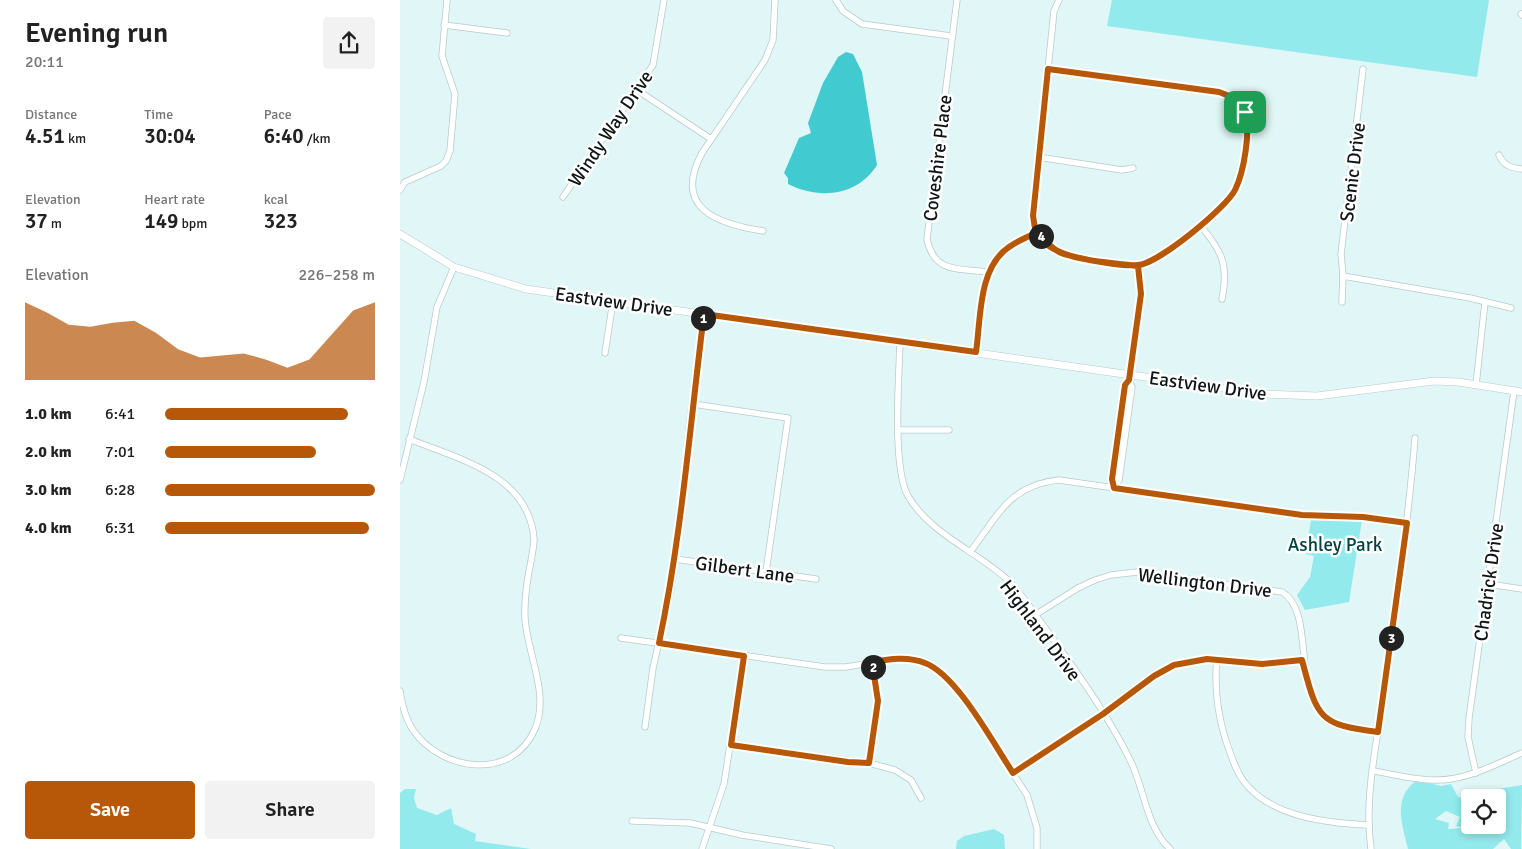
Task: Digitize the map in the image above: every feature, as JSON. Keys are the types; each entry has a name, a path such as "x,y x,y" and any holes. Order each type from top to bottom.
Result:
{"street":[{"path":"400,190 406,182 441,166 446,162 450,151 455,94 442,56 447,0"},
{"name":"Windy Way Drive","path":"563,197 655,61 664,0"},
{"path":"763,230 738,227 713,218 702,209 696,199 693,180 694,167 765,60 773,40 775,0"},
{"path":"836,0 843,12 862,24 951,36"},
{"name":"Coveshire Place","path":"957,0 927,239 933,258 940,264 988,272"},
{"path":"1048,69 1219,92 1232,97 1241,105 1248,122 1241,174 1235,191 1200,225 1159,257 1138,266 1070,256 1047,244 1037,232 1033,216 1038,158 1054,11 1059,0"},
{"path":"444,25 507,33"},
{"name":"Scenic Drive","path":"1342,302 1342,254 1363,69"},
{"path":"637,90 711,139"},
{"path":"1499,155 1502,162 1512,168 1522,169"},
{"path":"1038,158 1122,170 1133,168"},
{"path":"1200,225 1218,246 1224,262 1225,282 1222,299"},
{"path":"976,352 988,272 996,259 1008,247 1037,232"},
{"name":"Eastview Drive","path":"400,234 454,267 526,289 976,352 1129,377 1295,396 1337,394 1423,381 1476,384 1522,392"},
{"path":"1114,488 1119,480 1132,387 1129,377 1141,294 1138,266"},
{"path":"400,480 424,382 437,307 454,267"},
{"path":"1343,276 1470,298 1511,308"},
{"path":"605,353 613,300"},
{"path":"1476,384 1480,366 1484,302"},
{"path":"646,727 653,668 675,559 686,479 704,314"},
{"name":"Highland Drive","path":"900,342 899,430 902,478 908,495 923,516 1009,582 1035,614 1103,714 1130,760 1150,821 1170,849"},
{"name":"Chadrick Drive","path":"1476,773 1468,736 1469,718 1514,391"},
{"path":"693,404 788,418 766,572"},
{"path":"899,430 949,430"},
{"path":"1370,849 1368,825 1373,771 1407,523 1416,438"},
{"path":"400,691 403,710 414,731 430,747 451,760 468,766 492,764 510,758 527,742 535,730 540,712 540,696 525,618 526,591 534,540 529,514 520,498 502,480 478,467 409,439"},
{"path":"970,552 1008,501 1024,488 1040,482 1059,480 1302,515 1363,517 1407,523"},
{"name":"Gilbert Lane","path":"675,559 816,579"},
{"name":"Wellington Drive","path":"1035,614 1095,580 1111,575 1137,572 1276,591 1289,597 1297,607 1302,660 1312,696 1321,713 1331,723 1347,728 1378,732"},
{"path":"1488,584 1522,589"},
{"path":"621,638 825,667 846,667 872,662 911,659 926,663 945,675 972,711 1027,795 1037,828 1037,849"},
{"path":"702,849 707,827 724,784 744,656"},
{"path":"1013,773 1103,714 1154,676 1174,665 1197,659 1217,659 1262,664 1302,660"},
{"path":"1217,659 1214,678 1218,715 1237,770 1244,783 1274,806 1290,812 1342,824 1368,825"},
{"path":"869,763 878,701 872,662"},
{"path":"731,745 848,762 869,763 895,770 911,780 921,798"},
{"path":"1373,771 1434,780 1476,773 1522,753"},
{"path":"632,821 690,823 742,835 832,849"}],"green space":[{"path":"1112,0 1489,0 1477,77 1107,26"},
{"name":"Ashley Park","path":"1311,519 1362,520 1349,602 1305,610 1297,595 1310,577 1314,556 1306,554"},
{"path":"1417,780 1441,786 1451,784 1458,797 1461,798 1461,827 1456,826 1460,817 1446,811 1435,819 1449,823 1448,829 1461,828 1461,834 1506,834 1506,789 1498,789 1522,785 1521,849 1511,849 1504,839 1493,849 1408,849 1401,811 1404,795"},
{"path":"405,789 416,789 414,798 417,808 437,815 451,808 454,824 476,834 475,841 531,849 400,849 400,793"},
{"path":"994,829 1004,835 1005,849 956,849 957,841 964,836"}],"shaded area":[{"path":"846,52 853,54 862,72 877,165 869,175 849,189 825,193 800,189 788,184 788,178 784,173 799,138 811,133 808,123 823,83 838,57"}],"route":[{"path":"1245,112 1241,105 1232,97 1219,92 1048,69 1036,171 1033,216 1037,232 1047,244 1058,251 1070,256 1111,262 1138,266 1141,294 1139,316 1129,380 1125,385 1112,479 1114,488 1302,515 1363,517 1407,523 1378,732 1347,728 1331,723 1321,713 1312,696 1302,660 1262,664 1217,659 1197,659 1174,665 1154,676 1103,714 1013,773 972,711 945,675 926,663 900,658 872,662 878,701 869,763 848,762 731,745 744,656 659,643 670,589 686,479 689,427 704,314 976,352 988,272 996,259 1008,247 1037,232 1047,244 1070,256 1138,266 1154,260 1200,225 1235,191 1241,174 1248,122 1245,112"}]}
